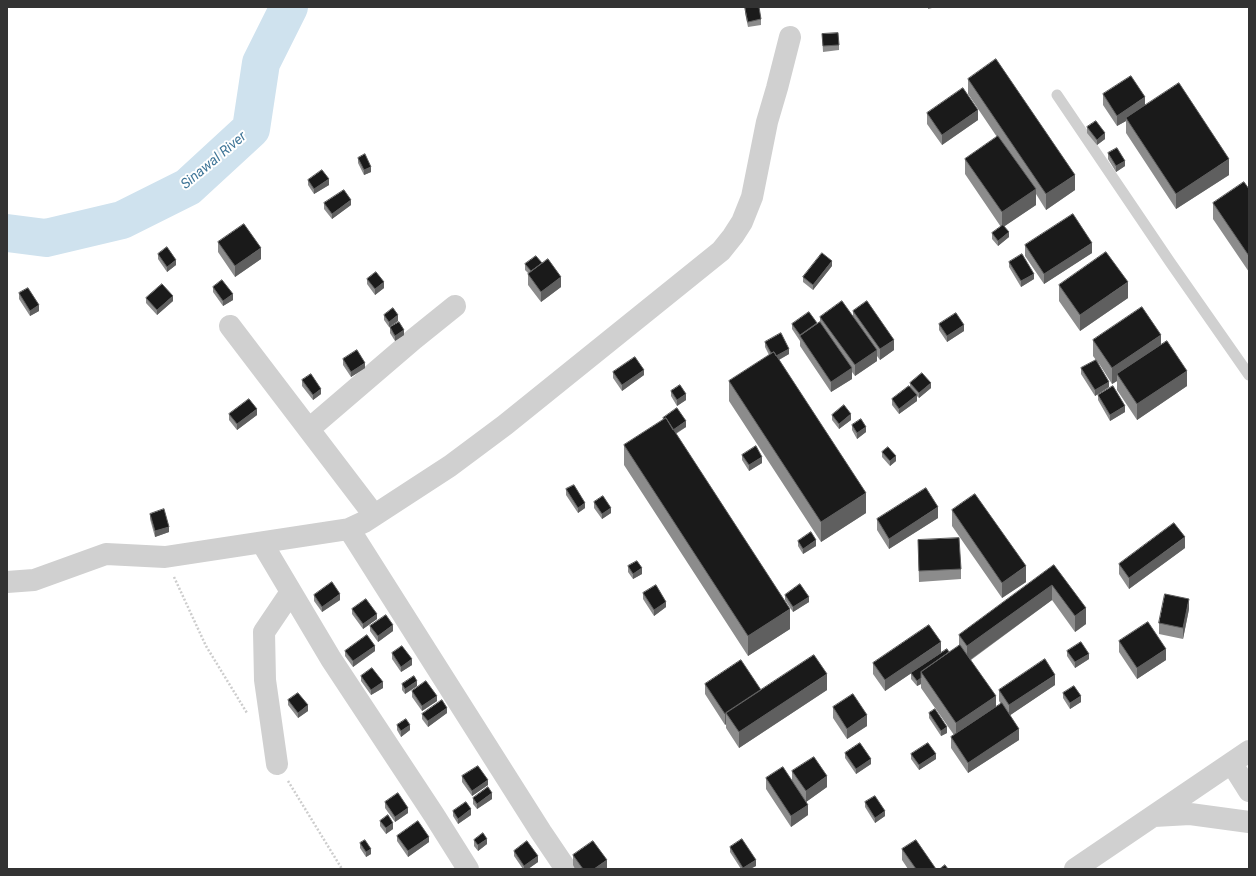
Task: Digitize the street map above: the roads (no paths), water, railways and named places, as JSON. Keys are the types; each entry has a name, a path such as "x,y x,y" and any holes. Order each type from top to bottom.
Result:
{"street":[{"path":"7,582 34,580 106,554 165,558 349,529 374,515 450,466 487,439 721,251 733,236 742,222 752,197 767,122 790,37"},
{"path":"309,429 455,306"},
{"path":"230,326 374,515"},
{"path":"349,529 566,869"},
{"path":"262,543 331,659 468,869"},
{"path":"278,764 265,680 264,632 290,592"},
{"path":"1075,869 1240,758 1249,791"},
{"path":"1153,816 1190,814 1249,822"}],"lane":[{"path":"1057,95 1249,375"}],"waterway":[{"name":"Sinawal River","path":"7,233 46,238 122,220 188,187 251,129 261,63 289,7"}]}
